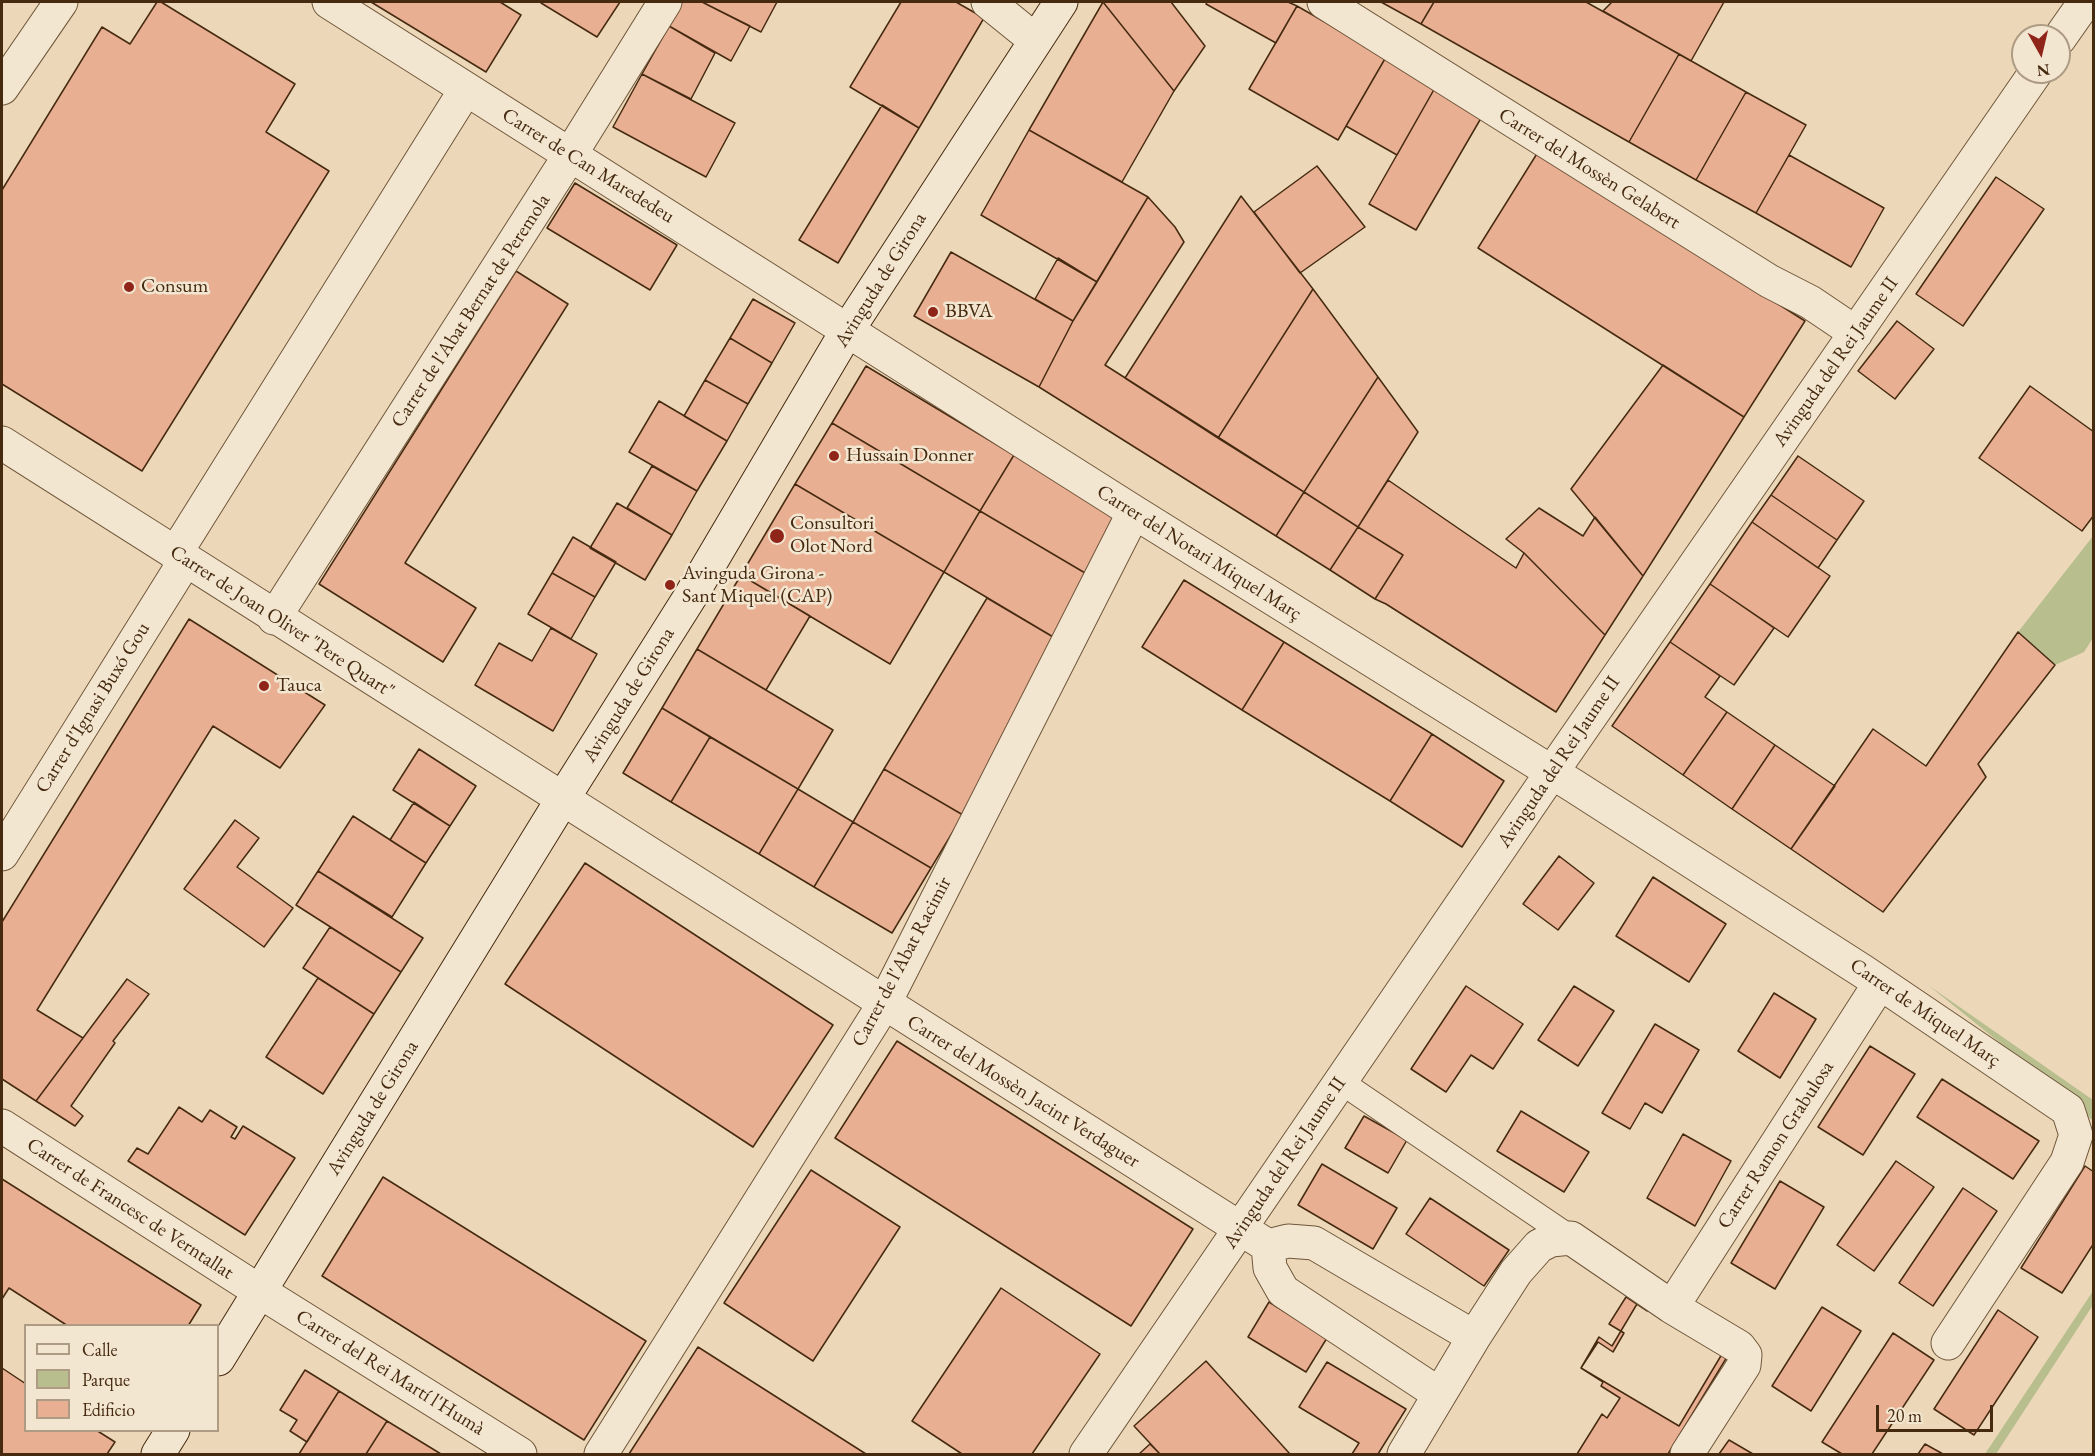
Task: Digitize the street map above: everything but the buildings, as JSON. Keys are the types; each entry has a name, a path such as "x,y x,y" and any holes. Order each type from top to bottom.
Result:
{"street":[{"path":"2,88 62,2"},
{"name":"Carrer de Can Marededeu","path":"328,2 847,331"},
{"name":"Carrer de l'Abat Bernat de Peremola","path":"274,618 665,2"},
{"path":"988,2 1035,40"},
{"name":"Avinguda de Girona","path":"219,1357 690,597 847,331 1061,2"},
{"name":"Carrer del Mossèn Gelabert","path":"1324,2 1768,281 1810,302 1856,333"},
{"path":"2070,24 2085,2"},
{"name":"Avinguda del Rei Jaume II","path":"1086,1455 1552,772 2028,84"},
{"name":"Carrer d'Ignasi Buxó Gou","path":"2,854 466,89"},
{"name":"Carrer del Notari Miquel Març","path":"847,331 1552,772"},
{"name":"Carrer de Joan Oliver \"Pere Quart\"","path":"2,443 562,801"},
{"name":"Carrer de l'Abat Racimir","path":"601,1455 884,1004 1134,512"},
{"name":"Carrer de Miquel Març","path":"1552,772 1880,982 2068,1110 2076,1135 2067,1162 1948,1344"},
{"name":"Carrer del Mossèn Jacint Verdaguer","path":"562,801 1268,1246"},
{"name":"Carrer Ramon Grabulosa","path":"1672,1307 1880,982"},
{"name":"Carrer de Francesc de Verntallat","path":"2,1126 260,1291"},
{"path":"1404,1455 1474,1337 1527,1258 1539,1246 1551,1240 1571,1238 1672,1307 1739,1347 1745,1355 1744,1365 1688,1455"},
{"path":"1439,1394 1283,1291 1270,1268 1268,1246 1288,1241 1314,1243 1474,1337"},
{"name":"Carrer del Rei Martí l'Humà","path":"260,1291 520,1455"},
{"path":"158,1455 172,1432"}],"lane":[{"path":"1341,1082 1571,1238"}],"green space":[{"path":"2093,536 2093,638 2084,652 2055,665 2018,632"},
{"path":"1928,985 2093,1100 2093,1121 2071,1100"},
{"path":"2093,1291 2093,1305 1996,1454 1985,1454"}],"place":[{"name":"Consum","path":"129,287"},
{"name":"BBVA","path":"933,312"},
{"name":"Hussain Donner","path":"834,456"},
{"name":"Consultori Olot Nord","path":"777,536"},
{"name":"Avinguda Girona - Sant Miquel (CAP)","path":"670,585"},
{"name":"Tauca","path":"264,686"}]}
